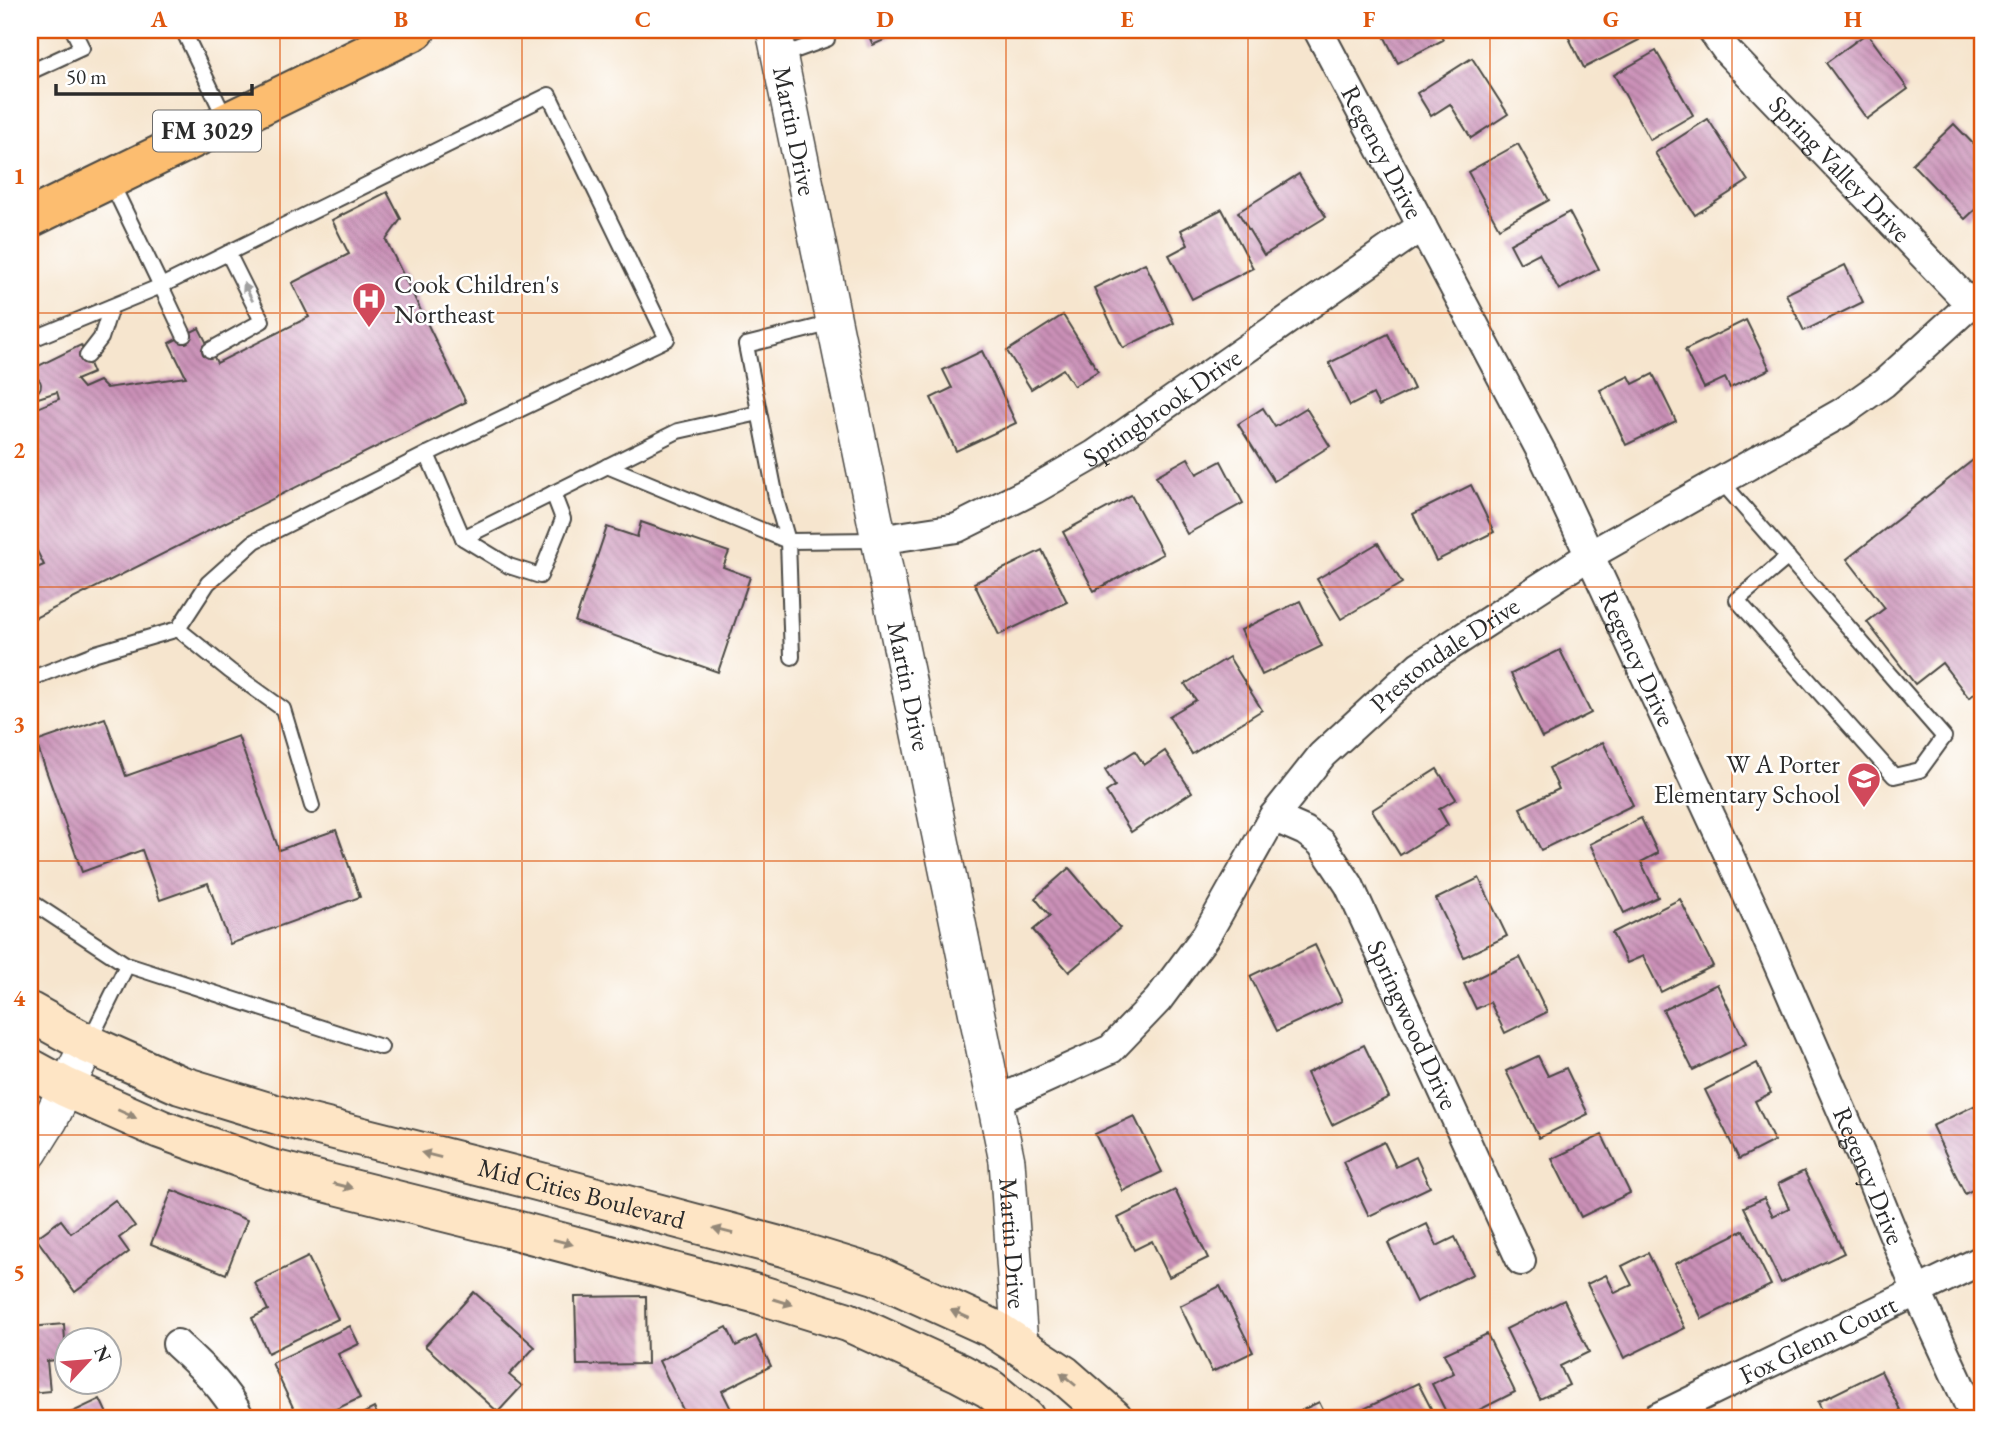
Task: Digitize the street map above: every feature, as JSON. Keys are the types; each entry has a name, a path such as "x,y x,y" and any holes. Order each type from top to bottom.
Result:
{"main road":[{"name":"FM 3029","path":"30,218 416,30"},
{"name":"Mid Cities Boulevard","path":"30,1012 88,1044 180,1085 291,1119 537,1181 787,1248 875,1275 994,1329 1064,1375 1113,1418"},
{"name":"Mid Cities Boulevard","path":"30,1068 65,1087 160,1129 268,1168 518,1230 848,1322 990,1389 1025,1418"},
{"path":"819,1313 864,1307 963,1351 1003,1352 1020,1345"}],"street":[{"name":"Regency Drive","path":"1318,30 1543,454 1758,918 1867,1168 1917,1292 1975,1418"},
{"name":"Spring Valley Drive","path":"1713,30 1727,51 1976,300"},
{"name":"Martin Drive","path":"776,43 1007,1161 1020,1345"},
{"name":"Springbrook Drive","path":"878,540 957,528 1035,489 1094,455 1422,226"},
{"name":"Prestondale Drive","path":"994,1102 1111,1049 1157,1000 1207,934 1273,817 1322,755 1419,666 1590,555 1843,412 1884,383 1976,300"},
{"name":"Springwood Drive","path":"1273,817 1305,831 1321,843 1349,885 1521,1261"},
{"path":"30,1152 50,1120 88,1044"},
{"name":"Fox Glenn Court","path":"1656,1418 1982,1260"},
{"path":"177,1345 206,1371 234,1404 240,1418"}],"lane":[{"path":"30,72 82,48 74,30"},
{"path":"183,30 227,122"},
{"path":"776,43 827,39 828,30"},
{"path":"30,340 161,286 548,95 667,339 426,454 255,541 208,583 178,629 96,653 30,679"},
{"path":"110,179 184,335"},
{"path":"210,350 262,321 228,253"},
{"path":"87,356 101,338 111,307"},
{"path":"792,657 788,541 777,503 746,345 833,323"},
{"path":"463,538 678,431 759,413"},
{"path":"426,454 463,538 509,565 540,576 563,519 553,493"},
{"path":"607,466 788,541 878,540"},
{"path":"1721,481 1788,557 1944,737 1920,770 1894,776 1737,600 1788,557"},
{"path":"178,629 283,709 312,806"},
{"path":"30,901 127,965 382,1047"},
{"path":"88,1044 127,965"}],"building":[{"path":"866,30 906,30 873,45"},
{"path":"1381,30 1438,30 1443,40 1398,63"},
{"path":"1565,30 1633,30 1639,40 1584,68"},
{"path":"1867,33 1908,89 1867,119 1826,63"},
{"path":"1656,51 1693,115 1650,140 1614,75"},
{"path":"1472,58 1508,114 1471,138 1450,104 1431,116 1417,93"},
{"path":"1708,119 1748,181 1695,215 1655,153"},
{"path":"1954,124 1982,153 1982,203 1965,219 1912,164"},
{"path":"1518,144 1549,200 1499,228 1468,172"},
{"path":"1299,174 1326,217 1264,255 1238,212"},
{"path":"387,192 401,219 386,240 466,402 35,618 30,607 30,571 44,565 30,537 30,411 59,399 57,392 38,398 30,370 81,345 93,373 76,380 83,388 99,381 106,388 186,377 169,343 199,328 217,363 309,317 292,283 349,254 332,220"},
{"path":"1222,209 1253,268 1192,299 1169,255 1188,245 1181,230"},
{"path":"1569,212 1599,269 1559,290 1539,253 1520,263 1510,244"},
{"path":"1145,263 1174,323 1123,348 1094,288"},
{"path":"1845,265 1863,302 1804,331 1786,294"},
{"path":"1063,315 1098,371 1074,386 1063,369 1031,389 1007,351"},
{"path":"1746,320 1770,369 1730,388 1725,378 1704,388 1685,350"},
{"path":"1388,334 1414,389 1379,406 1373,394 1350,406 1329,363"},
{"path":"982,351 1016,423 956,451 931,398 952,388 943,370"},
{"path":"1653,374 1676,421 1626,445 1600,390 1629,376 1633,384"},
{"path":"1263,408 1275,427 1306,408 1330,446 1274,481 1238,424"},
{"path":"1982,453 1982,687 1969,698 1942,663 1915,684 1867,622 1885,608 1847,559"},
{"path":"1188,458 1197,474 1221,461 1243,503 1187,534 1156,476"},
{"path":"1471,485 1494,532 1436,561 1413,514"},
{"path":"1131,495 1163,554 1094,591 1063,532"},
{"path":"641,522 729,552 723,567 750,577 718,672 575,622 607,527 637,537"},
{"path":"1378,543 1402,583 1341,619 1317,579"},
{"path":"1042,550 1067,602 999,635 974,583"},
{"path":"1300,601 1322,646 1262,675 1241,630"},
{"path":"1560,650 1591,713 1542,738 1511,674"},
{"path":"1229,657 1262,710 1192,754 1169,716 1196,700 1185,684"},
{"path":"105,718 126,776 238,736 279,850 336,830 360,897 230,944 208,883 160,900 142,850 82,872 36,742"},
{"path":"1603,742 1633,805 1541,850 1520,808 1559,789 1549,768"},
{"path":"1135,751 1144,765 1165,751 1192,792 1131,832 1106,792 1115,786 1105,770"},
{"path":"1437,769 1456,799 1439,809 1448,825 1400,855 1372,810"},
{"path":"1641,818 1658,853 1641,862 1658,897 1624,913 1590,844"},
{"path":"1069,868 1120,928 1069,972 1033,930 1050,916 1035,898"},
{"path":"1479,878 1507,936 1464,957 1436,899"},
{"path":"1680,899 1713,966 1661,992 1643,956 1627,963 1612,933"},
{"path":"1315,945 1342,1001 1277,1031 1250,976"},
{"path":"1520,957 1547,1012 1505,1033 1490,1002 1476,1009 1464,984"},
{"path":"1717,984 1746,1044 1693,1070 1663,1010"},
{"path":"1364,1045 1389,1097 1332,1125 1307,1073"},
{"path":"1538,1056 1548,1076 1566,1068 1588,1114 1539,1138 1506,1071"},
{"path":"1757,1063 1771,1093 1755,1101 1774,1141 1739,1159 1705,1090"},
{"path":"1982,1102 1982,1185 1965,1194 1932,1126"},
{"path":"1134,1116 1162,1172 1123,1191 1095,1134"},
{"path":"1602,1135 1630,1193 1581,1217 1552,1159"},
{"path":"1384,1142 1396,1167 1416,1157 1430,1187 1369,1216 1343,1162"},
{"path":"1804,1171 1844,1253 1781,1283 1744,1207 1764,1198 1773,1216 1789,1208 1778,1184"},
{"path":"172,1190 247,1220 226,1274 151,1244"},
{"path":"1175,1190 1208,1258 1169,1277 1152,1241 1134,1250 1118,1218"},
{"path":"115,1200 135,1226 119,1238 129,1252 75,1292 36,1238 61,1220 71,1233"},
{"path":"1427,1224 1437,1246 1455,1237 1473,1274 1416,1302 1388,1243"},
{"path":"1744,1230 1771,1285 1702,1319 1675,1264"},
{"path":"1648,1253 1685,1328 1624,1358 1587,1284 1606,1275 1615,1293 1632,1285 1622,1266"},
{"path":"308,1257 338,1319 268,1353 252,1318 268,1310 255,1283"},
{"path":"1220,1286 1253,1352 1212,1372 1180,1306"},
{"path":"474,1292 535,1347 509,1375 522,1386 498,1412 425,1346"},
{"path":"646,1296 647,1364 577,1365 575,1297"},
{"path":"1564,1300 1589,1352 1560,1366 1569,1385 1540,1399 1506,1329"},
{"path":"64,1324 52,1326 52,1360 47,1361 50,1391 30,1393 30,1327"},
{"path":"350,1326 359,1344 338,1354 360,1398 317,1418 298,1418 272,1363"},
{"path":"727,1327 736,1346 756,1336 771,1366 722,1391 731,1409 712,1418 687,1418 659,1361"},
{"path":"1487,1334 1515,1392 1471,1414 1473,1418 1449,1418 1432,1384 1454,1373 1444,1354"},
{"path":"1881,1371 1904,1418 1826,1418 1818,1402"},
{"path":"1418,1383 1436,1418 1345,1418"},
{"path":"100,1399 109,1418 60,1418"},
{"path":"1319,1402 1327,1418 1296,1418 1294,1414"},
{"path":"374,1408 379,1418 354,1418"}],"place":[{"name":"Cook Children's Northeast","path":"369,329"},
{"name":"W A Porter Elementary School","path":"1864,809"}]}
